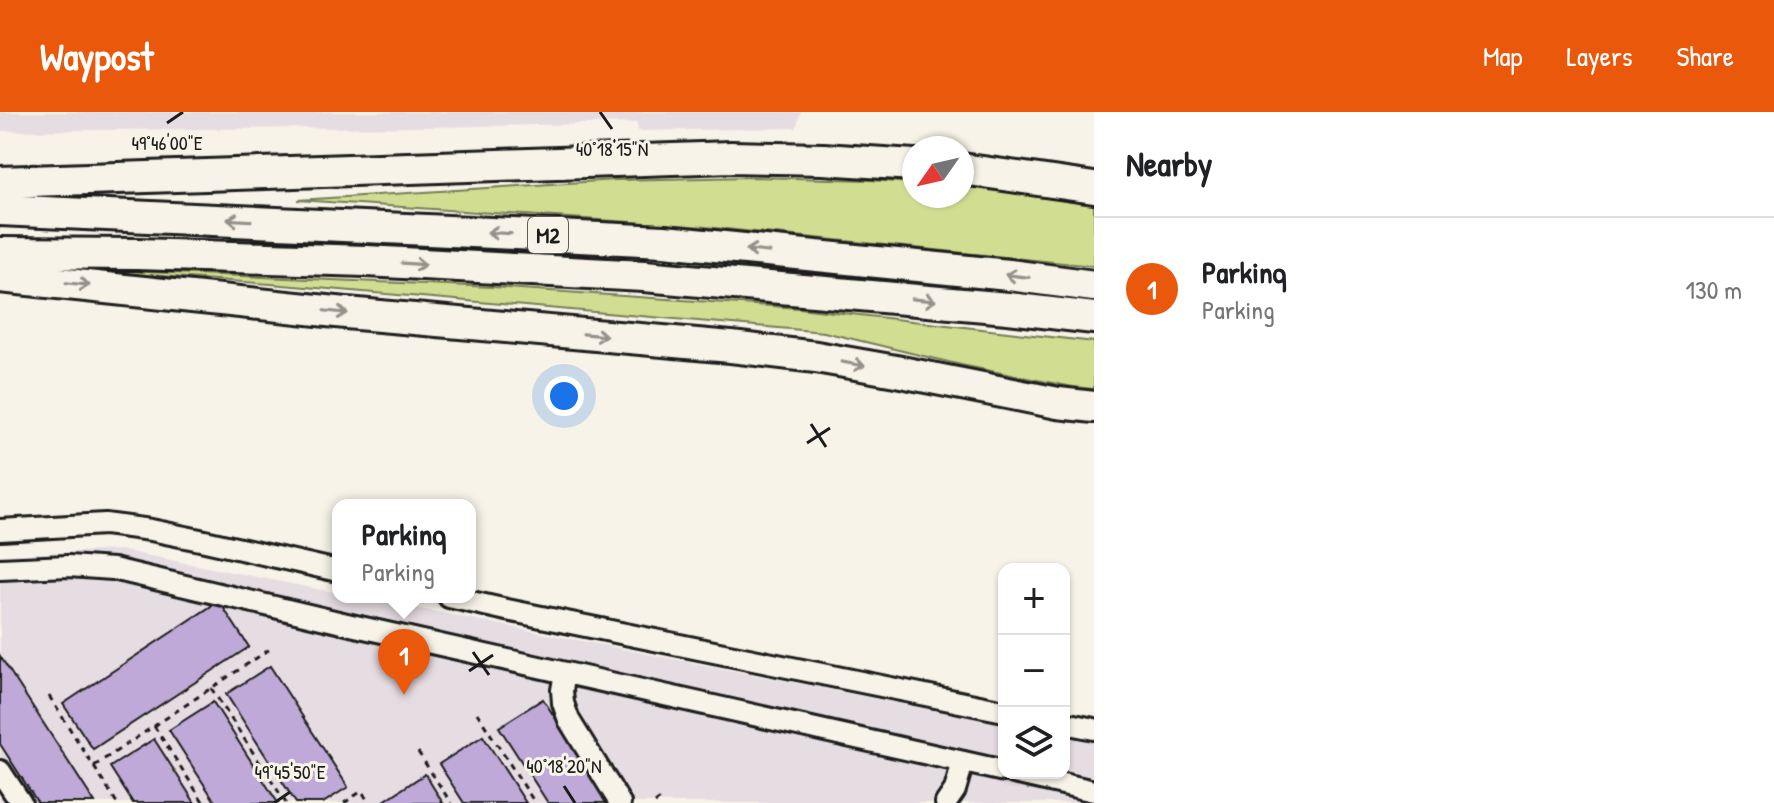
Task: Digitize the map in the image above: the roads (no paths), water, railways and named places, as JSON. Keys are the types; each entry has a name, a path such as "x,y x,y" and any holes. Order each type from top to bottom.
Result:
{"highway":[{"path":"0,182 731,157 902,164"},
{"path":"974,169 1094,169"},
{"path":"974,170 1094,188"},
{"name":"M2","path":"0,210 664,241 1094,286"},
{"name":"M2","path":"0,253 366,261 644,276 994,306 1094,318"},
{"path":"0,277 346,313 745,349 829,360 1094,407"}],"street":[{"path":"0,530 105,524 192,538 332,570"},
{"path":"0,569 68,566 113,569 998,770"},
{"path":"476,603 998,710"},
{"path":"565,673 563,703 569,720 620,803"},
{"path":"1070,724 1094,729"},
{"path":"946,803 955,790 963,762"},
{"path":"0,771 21,803"},
{"path":"1041,779 1094,791"}],"place":[{"name":"Parkinq","path":"404,695"}]}
